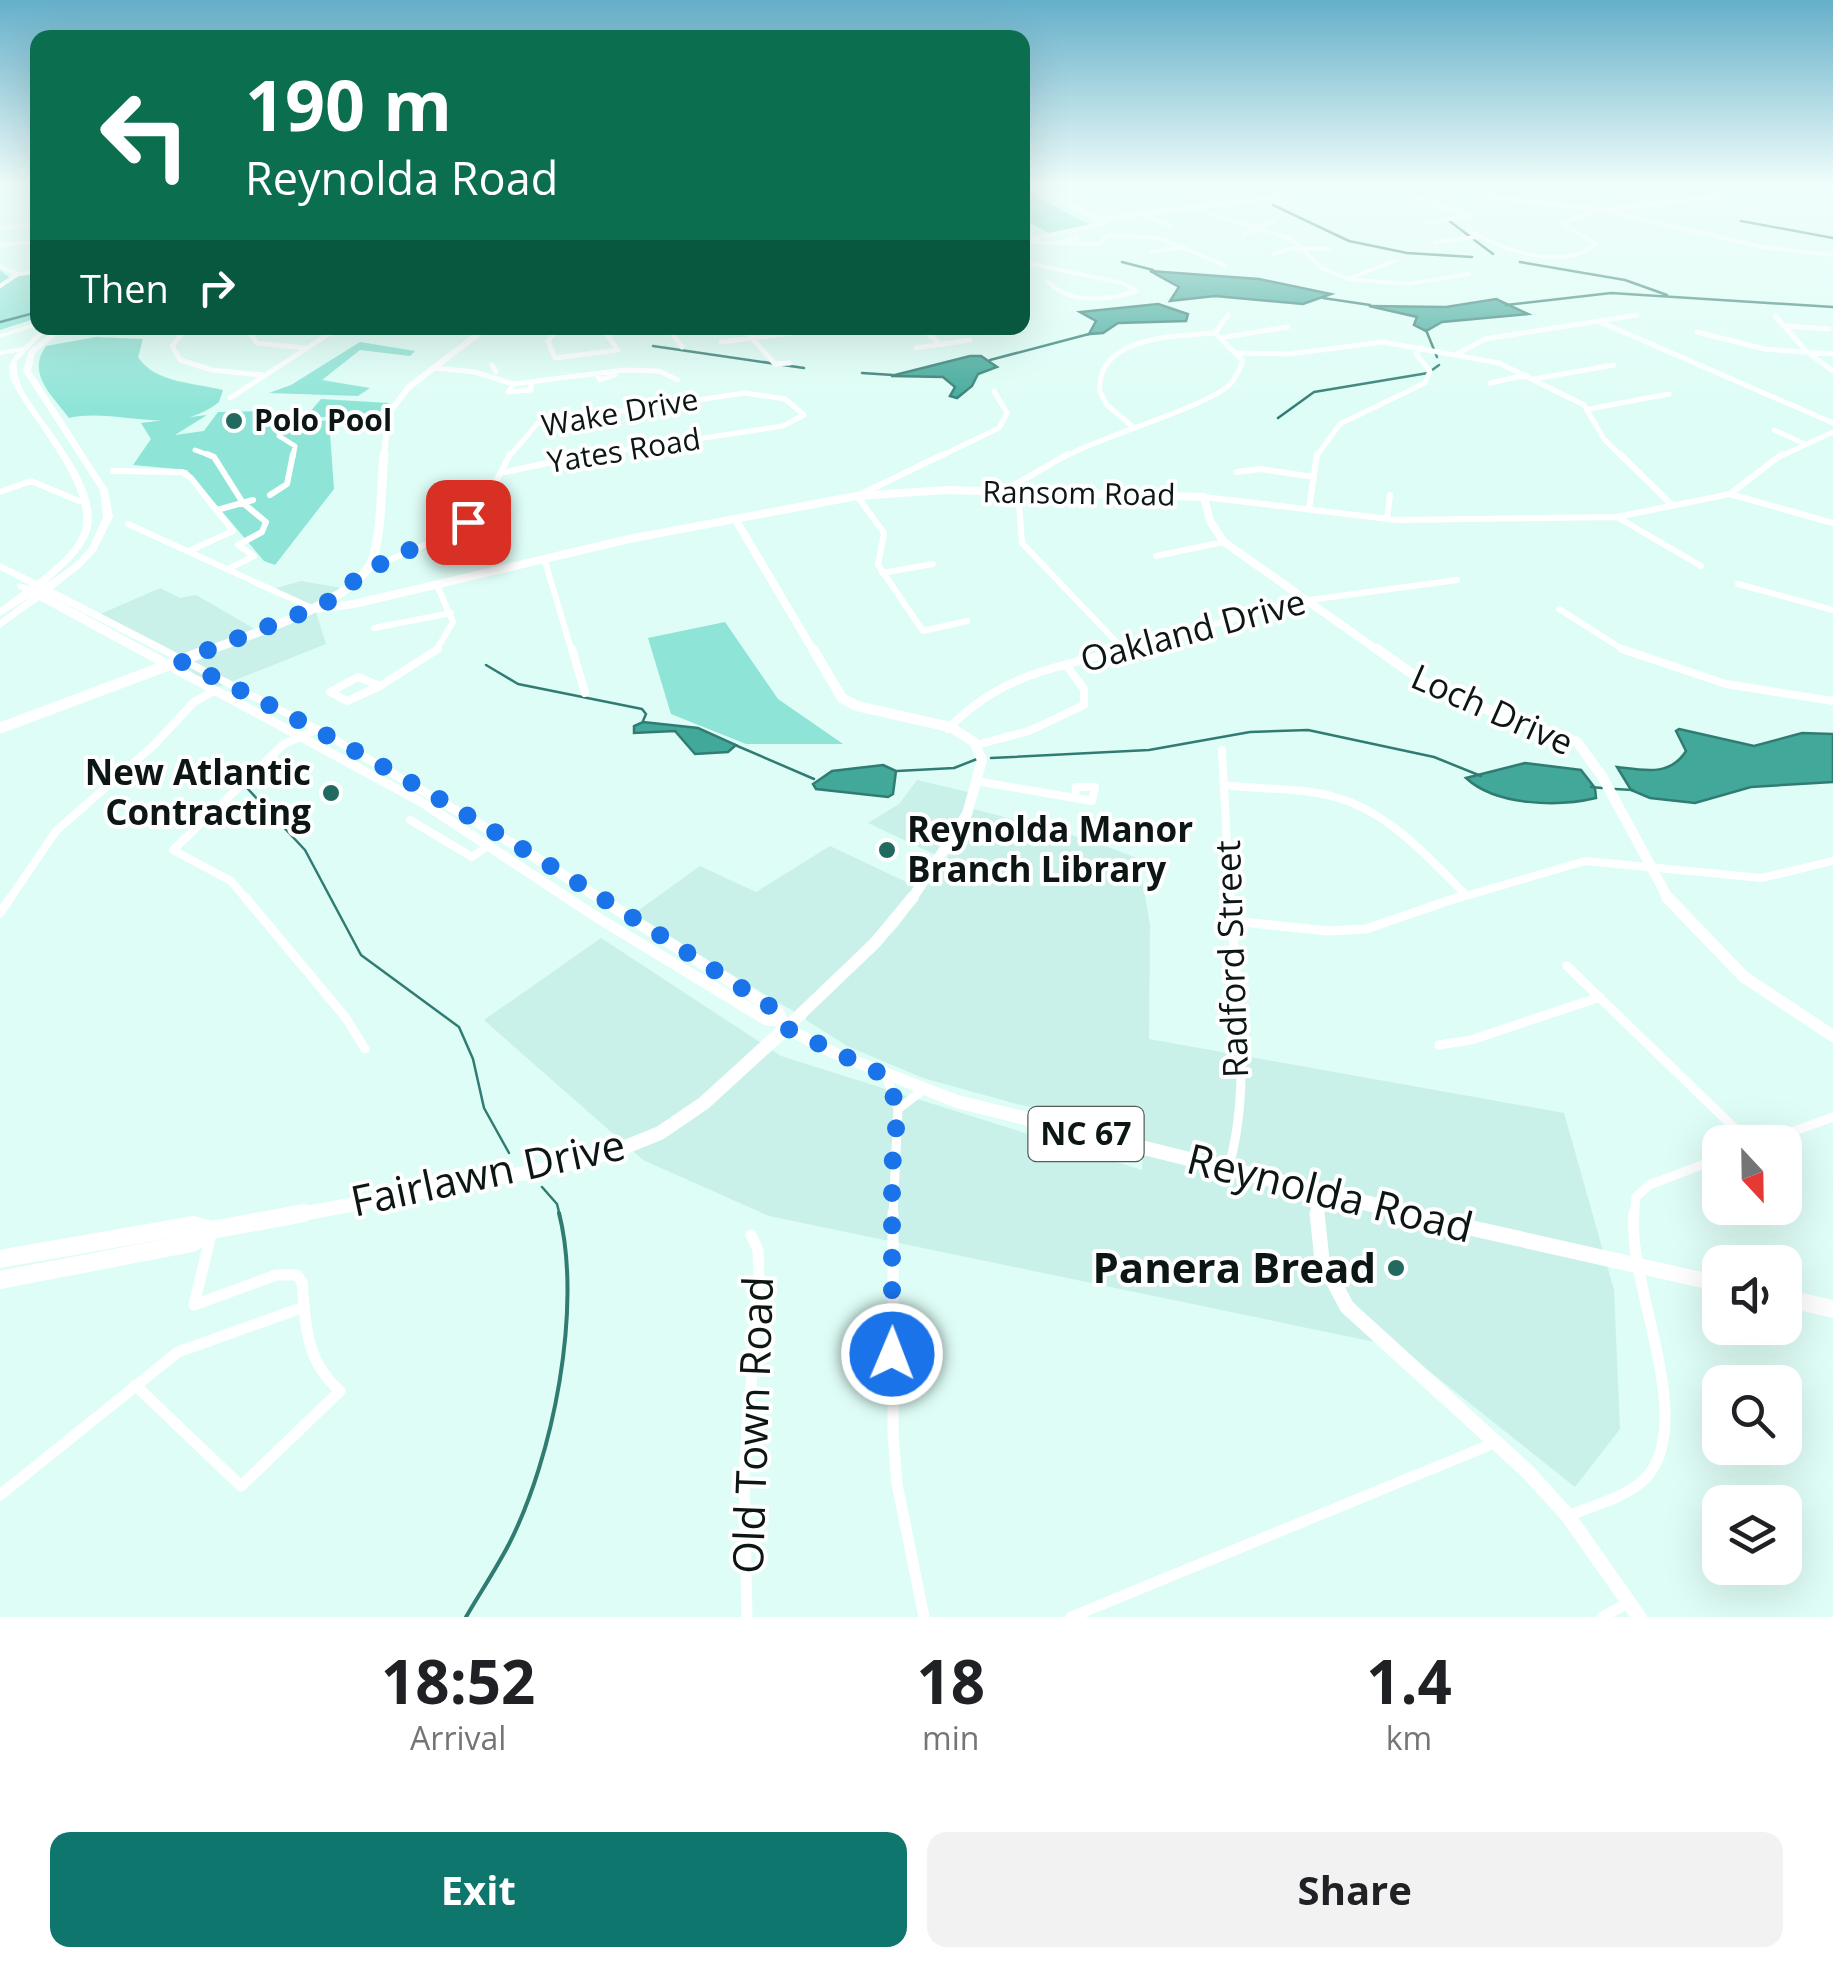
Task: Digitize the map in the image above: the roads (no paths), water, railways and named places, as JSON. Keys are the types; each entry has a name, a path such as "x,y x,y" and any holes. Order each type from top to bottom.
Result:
{"main road":[{"path":"0,336 30,327"},
{"path":"0,613 65,562 81,542 91,515 90,503 72,466 13,378 21,351 41,335"},
{"path":"0,351 21,351 52,335"},
{"path":"0,728 314,608 348,589 368,570 374,555 386,419 400,396 477,335"},
{"path":"0,625 78,566 93,549 108,517 104,490 31,382 27,362 36,346"},
{"path":"0,351 21,351"},
{"name":"Reynolda Road","path":"0,566 56,600 310,732 530,854 777,1011 782,1024"},
{"name":"Reynolda Road","path":"0,575 23,582"},
{"name":"Reynolda Road","path":"174,663 214,690 310,732 673,965 769,1021 886,1076 1003,1114 1229,1166 1314,1191 1702,1280"},
{"name":"Fairlawn Drive","path":"0,1280 192,1243 212,1230 552,1168 613,1152 660,1133 704,1103 782,1024"},
{"name":"Fairlawn Drive","path":"0,1259 194,1224 212,1230"},
{"path":"1802,1302 1833,1309"}],"street":[{"path":"1199,258 1224,265"},
{"path":"1312,258 1322,268 1348,279 1408,284 1468,274"},
{"path":"1348,279 1395,260"},
{"path":"1030,264 1110,280 1138,291 1082,297 1057,291 1047,281"},
{"path":"0,266 18,274"},
{"path":"0,286 18,274 30,272"},
{"path":"1218,336 1228,315"},
{"path":"1458,354 1485,339 1637,315"},
{"path":"1776,316 1807,352 1833,371"},
{"path":"1598,321 1833,422"},
{"path":"1786,326 1829,329"},
{"path":"1132,426 1112,410 1100,392 1098,384 1110,356 1134,346 1288,327"},
{"path":"1696,332 1743,345 1833,354"},
{"path":"181,335 172,346 180,360 212,370 263,375"},
{"path":"251,335 257,343 306,348"},
{"path":"230,398 327,335"},
{"path":"553,335 548,341 556,358 618,350 607,335"},
{"path":"673,335 682,347"},
{"path":"750,335 775,364 790,363"},
{"path":"721,342 776,335"},
{"path":"929,335 940,344"},
{"path":"1218,336 1239,353 1290,354 1383,342 1499,363 1589,409 1604,438 1671,504"},
{"path":"916,348 970,340"},
{"path":"1309,509 1322,439 1337,423 1430,378 1416,354 1421,348"},
{"path":"1002,492 1080,446 1223,392 1242,369 1239,353"},
{"path":"1534,378 1614,365"},
{"path":"488,375 500,374 492,366"},
{"path":"434,368 488,375 514,384 597,374 659,372 678,380"},
{"path":"597,374 600,380 615,375"},
{"path":"1490,382 1526,375"},
{"path":"514,384 508,392 531,390 531,386"},
{"path":"967,621 923,631 882,573 876,558 884,534 857,496 999,428 1006,413 994,391"},
{"name":"Wake Drive","path":"368,570 468,522 506,472 516,438 552,418 745,393 785,399 804,415 800,419"},
{"path":"1589,409 1669,394"},
{"name":"Yates Road","path":"506,472 617,449 742,434 800,419"},
{"path":"1774,430 1806,444"},
{"name":"Ransom Road","path":"314,608 857,496 1018,491 1204,497 1388,519 1617,517 1730,494 1784,454 1833,432"},
{"path":"270,495 287,484 295,446 279,436"},
{"path":"195,450 214,457 242,503 266,522 262,532 238,545 254,556 228,569"},
{"path":"1238,472 1260,469 1314,477"},
{"path":"114,472 182,472 233,530 189,552"},
{"path":"0,492 31,480 78,502"},
{"path":"1018,491 1022,543 1124,650"},
{"path":"1730,494 1833,524"},
{"path":"1388,519 1390,495"},
{"path":"1156,556 1224,542 1210,521 1204,497"},
{"path":"217,510 253,500"},
{"path":"1617,517 1701,566"},
{"path":"736,522 842,698 879,713 948,728 976,746 985,768 982,782 942,858 892,924 782,1024"},
{"path":"128,524 314,608"},
{"name":"Loch Drive","path":"1224,542 1435,690 1577,742 1602,776 1649,864 1685,920 1727,962 1780,1004 1833,1036"},
{"path":"544,558 585,693"},
{"path":"882,573 933,564"},
{"name":"Oakland Drive","path":"948,728 996,687 1196,626 1304,600 1457,580"},
{"path":"380,686 358,678 330,692 347,701 380,686 448,640 453,631 451,613 437,584"},
{"path":"1738,584 1833,610"},
{"path":"1559,608 1592,637 1636,656 1765,691 1833,701"},
{"path":"374,628 451,613"},
{"path":"976,746 1029,731 1084,705 1084,689 1066,665"},
{"path":"0,913 56,831 154,745 194,702 214,690"},
{"path":"310,732 284,744 173,850 231,881 346,1018 365,1049"},
{"name":"Radford Street","path":"1222,750 1240,1071 1236,1142 1229,1166"},
{"path":"982,782 1075,797"},
{"path":"1225,785 1332,796 1357,804 1381,817 1466,895"},
{"path":"410,820 472,857 488,846"},
{"path":"1233,921 1328,931 1366,929 1552,867 1585,862 1649,864 1762,878 1833,861"},
{"path":"1567,966 1732,1125"},
{"path":"1439,1045 1471,1040 1600,997"},
{"path":"886,1076 898,1109 892,1168 893,1433 897,1484 924,1617"},
{"path":"898,1109 923,1090"},
{"path":"1802,1128 1833,1117"},
{"path":"1568,1516 1634,1486 1656,1466 1661,1449 1662,1404 1634,1204 1640,1190 1702,1165"},
{"path":"1314,1191 1322,1260 1347,1306 1497,1442 1568,1516 1634,1610 1602,1617"},
{"path":"135,1385 241,1486 340,1390 312,1363 302,1282 288,1273 194,1305 212,1230"},
{"name":"Old Town Road","path":"747,1617 744,1475 759,1280 758,1250 751,1234"},
{"path":"0,1495 135,1385 190,1346 304,1307"},
{"path":"1071,1617 1497,1442"}],"waterway":[{"path":"1122,262 1153,270"},
{"path":"1520,262 1625,280 1667,295"},
{"path":"1506,305 1611,293 1833,307"},
{"path":"1323,298 1370,305"},
{"path":"0,322 30,314"},
{"path":"1426,330 1437,357"},
{"path":"990,360 1089,334"},
{"path":"653,346 804,368"},
{"path":"1278,418 1314,392 1428,373 1439,365"},
{"path":"862,373 893,375"},
{"path":"486,665 518,684 642,709 646,714 643,721"},
{"path":"991,758 1149,750 1250,732 1308,730 1434,757 1481,776"},
{"path":"735,745 814,779"},
{"path":"897,771 954,768 977,759"},
{"path":"1591,787 1602,788"},
{"path":"247,788 305,850 361,955 459,1027 473,1059 484,1108 509,1153"},
{"path":"1615,789 1633,790"},
{"path":"542,1187 557,1204 560,1216"},
{"path":"466,1617 525,1509 550,1426 559,1382 568,1292 559,1213"}],"place":[{"name":"Polo Pool","path":"234,421"},
{"name":"New Atlantic Contracting","path":"331,793"},
{"name":"Reynolda Manor Branch Library","path":"887,850"},
{"name":"Panera Bread","path":"1396,1268"}]}
